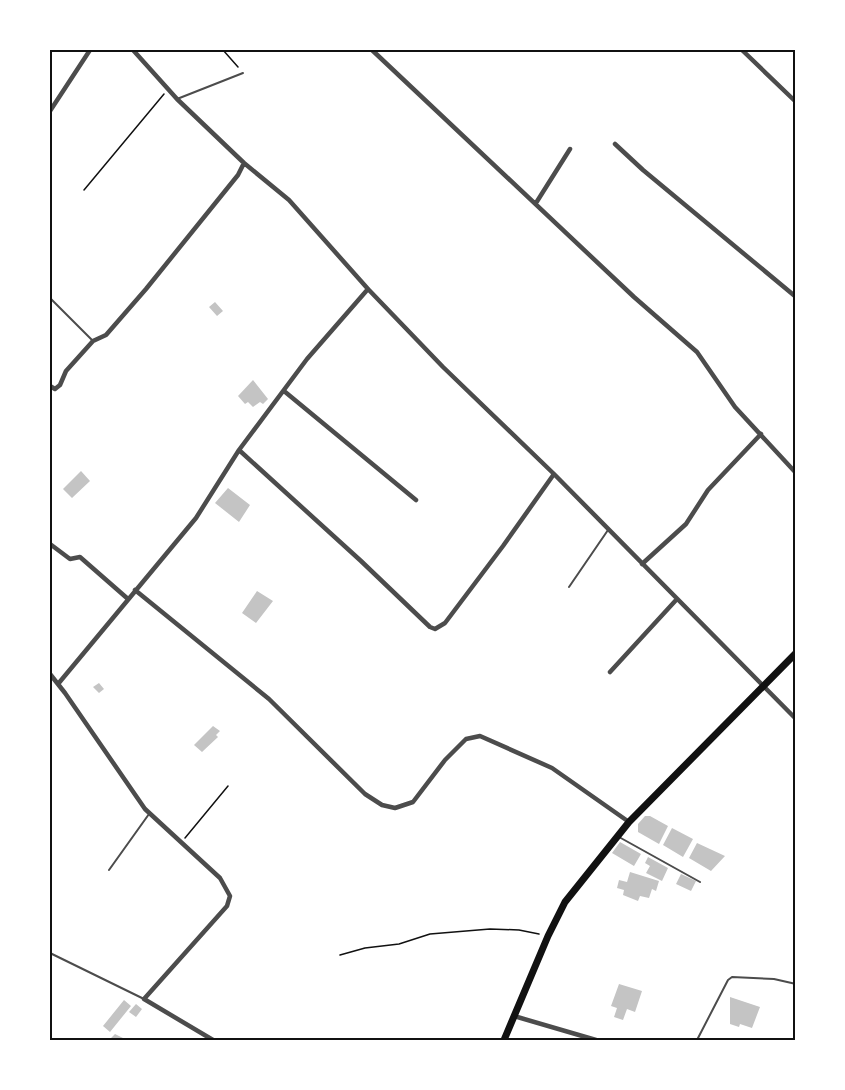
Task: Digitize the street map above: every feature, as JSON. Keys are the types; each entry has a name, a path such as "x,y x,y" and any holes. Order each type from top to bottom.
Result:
{"main road":[{"path":"504,1041 548,936 566,902 629,822 795,653"}],"street":[{"path":"50,111 90,50"},
{"path":"134,50 177,99 244,163 289,200 368,289 443,367 554,474 795,719"},
{"path":"372,50 634,297 697,352 735,406 795,473"},
{"path":"742,50 795,102"},
{"path":"615,144 795,297"},
{"path":"536,203 570,149"},
{"path":"50,386 55,389 60,385 66,371 93,341 106,334 146,290 238,175 244,163"},
{"path":"58,684 196,518 239,450 307,359 368,289"},
{"path":"284,391 416,500"},
{"path":"642,564 686,524 708,490 760,434"},
{"path":"239,450 430,627 435,629 445,623 554,474"},
{"path":"50,544 70,559 80,557 128,599"},
{"path":"135,590 269,699 366,795 382,805 395,808 413,802 445,760 466,739 480,736 552,768 629,822"},
{"path":"610,672 677,599"},
{"path":"50,674 149,813 220,878 230,896 227,906 142,998 213,1041"},
{"path":"514,1016 596,1041"}],"lane":[{"path":"177,99 243,73"},
{"path":"50,298 93,341"},
{"path":"569,587 608,530"},
{"path":"109,870 149,813"},
{"path":"617,836 700,882"},
{"path":"50,953 142,998"},
{"path":"696,1041 728,980 732,977 774,979 795,984"}],"path":[{"path":"223,50 243,73"},
{"path":"84,190 169,89"},
{"path":"181,843 228,786"},
{"path":"340,955 366,948 399,944 430,934 490,929 519,930 548,936"}],"building":[{"path":"215,302 223,311 217,316 209,307"},
{"path":"253,380 268,399 263,404 260,402 253,407 248,402 245,404 238,396"},
{"path":"81,471 90,481 72,498 63,489"},
{"path":"228,488 250,505 239,522 215,503"},
{"path":"257,591 273,601 256,623 242,613"},
{"path":"99,683 104,689 99,693 93,687"},
{"path":"213,726 220,731 216,735 218,737 202,752 194,745"},
{"path":"645,816 650,816 668,826 659,844 638,832 638,824"},
{"path":"672,828 693,839 683,857 663,845"},
{"path":"620,842 641,854 634,866 612,853"},
{"path":"697,843 725,856 711,871 689,858"},
{"path":"648,857 668,868 662,881 646,873 650,866 645,863"},
{"path":"630,872 659,881 656,891 652,889 649,898 640,896 638,901 623,895 624,890 617,888 619,880 627,882"},
{"path":"681,874 696,881 691,891 676,884"},
{"path":"619,984 642,991 635,1012 627,1009 623,1020 614,1017 617,1008 611,1006"},
{"path":"730,997 760,1007 752,1028 730,1024"},
{"path":"124,1000 131,1006 110,1032 103,1026"},
{"path":"136,1004 142,1009 136,1017 129,1012"},
{"path":"115,1034 127,1040 109,1040"}]}
